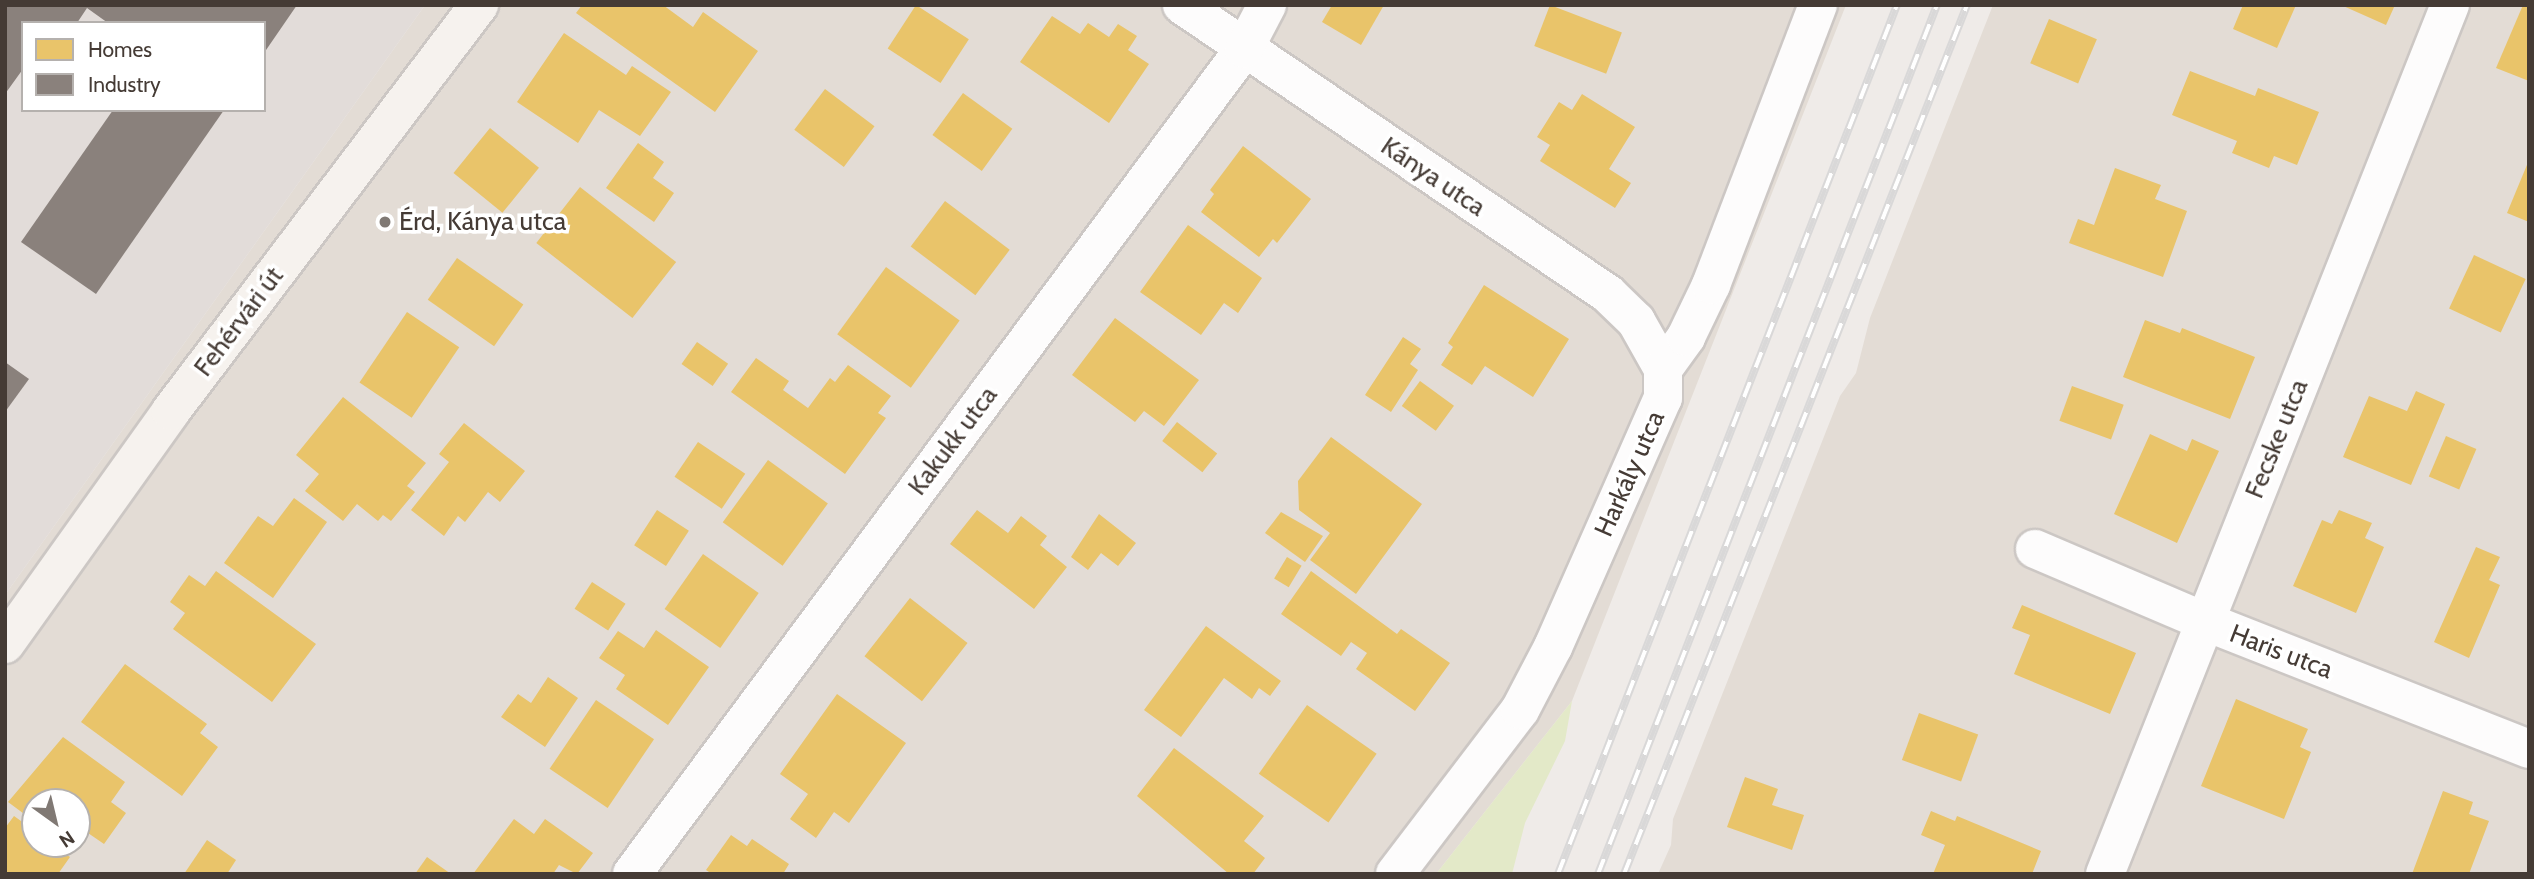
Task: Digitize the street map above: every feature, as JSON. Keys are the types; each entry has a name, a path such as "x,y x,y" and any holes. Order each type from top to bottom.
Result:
{"main road":[{"name":"Fehérvári út","path":"5,644 171,411 479,5"}],"street":[{"name":"Kánya utca","path":"1182,5 1608,294 1636,321 1663,369"},
{"name":"Kakukk utca","path":"632,874 1244,49 1267,5"},
{"path":"1663,369 1686,337 1711,285 1818,5"},
{"name":"Fecske utca","path":"2105,874 2450,5"},
{"name":"Harkály utca","path":"1395,874 1520,710 1553,647 1663,398 1663,369"},
{"name":"Haris utca","path":"2035,549 2204,621 2529,749"}],"shaded area":[{"path":"5,5 425,5 5,595"},
{"path":"425,5 1846,5 1572,701 1436,874 5,874 5,595"},
{"path":"1993,5 2529,5 2529,874 1658,874 1671,845 1673,819 1840,396 1856,373 1870,318"}],"green space":[{"path":"1572,701 1565,741 1525,823 1512,874 1436,874"}],"building: Homes":[{"path":"582,5 663,5 693,27 703,12 758,51 715,112 576,13"},
{"path":"916,5 969,39 941,83 888,49"},
{"path":"1332,5 1384,5 1361,45 1322,22"},
{"path":"1550,5 1622,33 1606,74 1534,46"},
{"path":"2243,5 2296,5 2277,48 2233,29"},
{"path":"2341,5 2395,5 2386,25"},
{"path":"2523,5 2529,5 2529,81 2496,68"},
{"path":"1052,16 1080,34 1088,23 1109,37 1118,24 1137,36 1128,50 1149,64 1109,123 1020,62"},
{"path":"2049,19 2097,39 2078,84 2030,63"},
{"path":"564,33 626,75 632,66 671,92 640,136 599,110 578,143 517,102"},
{"path":"2190,71 2255,96 2258,88 2319,112 2297,165 2274,156 2269,168 2232,153 2237,141 2172,115"},
{"path":"825,89 875,126 844,167 794,130"},
{"path":"963,93 1012,129 982,171 932,135"},
{"path":"1582,94 1635,127 1609,169 1631,183 1615,208 1540,161 1550,145 1537,137 1559,102 1572,110"},
{"path":"490,128 539,168 502,213 453,173"},
{"path":"638,143 664,162 653,178 674,193 654,222 606,188"},
{"path":"1243,146 1311,199 1277,243 1273,239 1259,257 1201,212 1214,194 1210,190"},
{"path":"2529,160 2529,222 2507,213"},
{"path":"2115,168 2161,185 2155,199 2187,211 2163,277 2069,243 2078,219 2094,225"},
{"path":"580,187 676,262 632,318 536,243"},
{"path":"945,201 1010,250 975,295 911,247"},
{"path":"1188,225 1262,278 1238,313 1224,303 1201,335 1140,292"},
{"path":"2474,255 2526,279 2501,333 2449,308"},
{"path":"457,258 523,304 494,346 428,300"},
{"path":"886,267 960,320 911,388 837,334"},
{"path":"1484,285 1569,339 1533,397 1485,366 1472,385 1441,365 1453,347 1448,343"},
{"path":"407,312 459,347 412,418 359,382"},
{"path":"1115,318 1199,380 1164,426 1144,411 1135,422 1072,375"},
{"path":"2145,320 2180,333 2182,328 2255,357 2230,419 2123,377"},
{"path":"1403,337 1421,349 1410,364 1418,370 1391,412 1365,395"},
{"path":"697,342 728,364 713,386 682,364"},
{"path":"756,358 789,381 783,390 808,408 830,378 835,382 848,365 891,396 878,413 886,418 845,474 731,392"},
{"path":"1420,381 1454,406 1436,431 1402,406"},
{"path":"2072,386 2124,405 2111,440 2059,421"},
{"path":"2416,391 2445,404 2411,485 2343,457 2369,396 2407,411"},
{"path":"343,397 426,463 407,486 415,492 391,521 383,515 378,521 357,504 343,521 305,491 319,474 296,455"},
{"path":"1177,422 1217,453 1202,472 1162,441"},
{"path":"464,423 525,471 500,502 488,492 465,522 458,516 444,536 411,510 449,462 439,454"},
{"path":"2150,434 2187,451 2192,439 2219,451 2177,543 2114,514"},
{"path":"2446,436 2476,449 2459,489 2429,477"},
{"path":"1331,437 1422,504 1356,594 1310,560 1330,533 1299,510 1298,481"},
{"path":"698,442 745,474 722,509 675,477"},
{"path":"768,460 828,503 783,566 723,522"},
{"path":"294,498 327,522 273,598 224,563 258,516 273,526"},
{"path":"657,510 689,531 666,566 634,545"},
{"path":"977,510 1008,533 1021,516 1047,536 1040,545 1067,567 1034,609 950,544"},
{"path":"2339,510 2372,523 2365,538 2384,547 2356,613 2293,586 2322,520 2332,524"},
{"path":"1281,512 1323,536 1305,562 1265,533"},
{"path":"1099,514 1136,543 1118,566 1101,553 1088,570 1071,557"},
{"path":"2476,547 2500,557 2489,580 2500,585 2469,658 2434,642"},
{"path":"703,554 759,593 720,648 665,609"},
{"path":"1287,557 1302,566 1289,587 1274,578"},
{"path":"216,571 316,644 272,702 173,629 185,613 170,602 189,575 205,586"},
{"path":"1311,571 1397,634 1401,629 1450,663 1415,711 1356,669 1367,653 1351,642 1341,656 1281,614"},
{"path":"592,582 626,604 608,631 575,609"},
{"path":"910,598 968,643 922,701 864,656"},
{"path":"2022,605 2136,653 2110,714 2014,674 2030,635 2012,628"},
{"path":"1206,626 1281,681 1270,696 1259,688 1252,699 1224,678 1181,737 1144,710"},
{"path":"656,630 709,667 668,725 616,689 625,675 599,658 618,631 644,648"},
{"path":"125,664 207,724 200,733 218,747 182,796 81,722"},
{"path":"548,677 578,698 545,747 501,717 518,694 531,703"},
{"path":"837,694 906,743 849,823 834,812 816,838 790,819 808,794 780,774"},
{"path":"2236,699 2308,729 2300,747 2311,752 2284,819 2201,786"},
{"path":"596,700 654,739 608,808 550,769"},
{"path":"1307,705 1377,754 1328,823 1259,774"},
{"path":"1919,713 1978,735 1961,782 1902,760"},
{"path":"63,737 125,782 111,802 126,813 104,844 91,835 91,788 21,788 21,812 8,802"},
{"path":"1174,748 1264,816 1244,841 1265,858 1253,874 1229,874 1137,796"},
{"path":"1745,777 1778,789 1772,805 1804,815 1792,850 1727,827"},
{"path":"2443,791 2473,802 2469,814 2489,821 2469,874 2412,874"},
{"path":"1931,811 1955,821 1957,816 2041,851 2032,874 1933,874 1945,845 1921,835"},
{"path":"14,816 21,821 21,858 69,858 58,874 5,874 5,828"},
{"path":"514,819 534,834 545,819 593,853 577,874 559,865 553,874 473,874"},
{"path":"731,835 747,846 752,839 789,864 783,874 712,874 706,870"},
{"path":"207,840 236,860 227,874 184,874"},
{"path":"427,857 451,874 415,874"}],"building: Industry":[{"path":"5,5 297,5 266,50 266,21 105,21 87,8 78,21 21,21 21,72 5,94"},
{"path":"112,112 223,112 96,294 21,242"},
{"path":"5,362 29,379 5,412"}],"railway":[{"path":"1558,874 1897,5"},
{"path":"1598,874 1937,5"},
{"path":"1624,874 1967,5"}],"place":[{"name":"Érd, Kánya utca","path":"385,222"}]}
